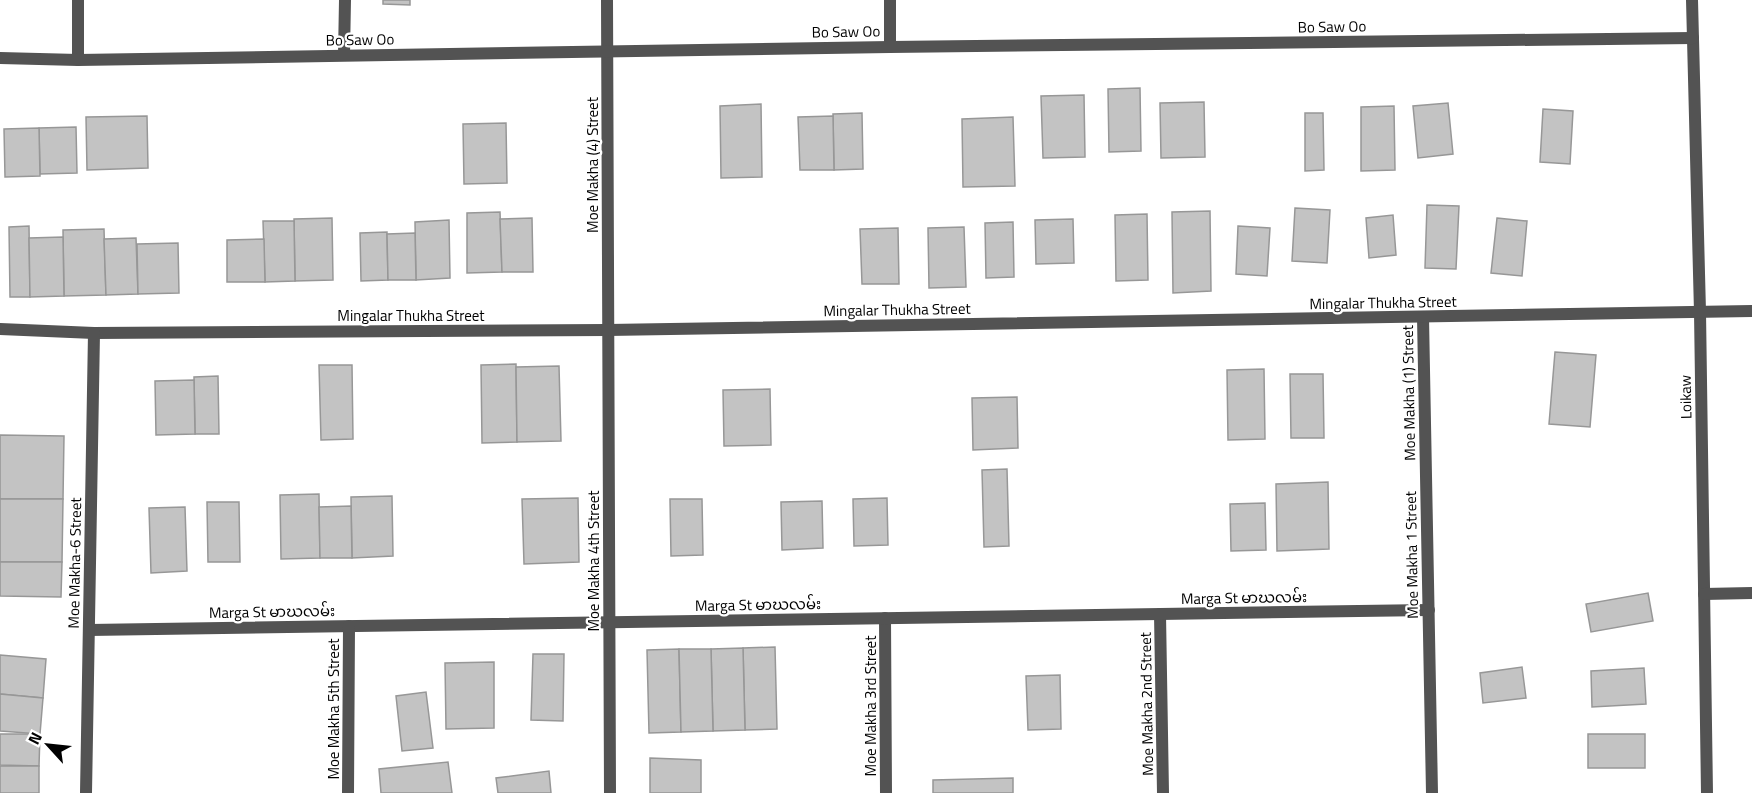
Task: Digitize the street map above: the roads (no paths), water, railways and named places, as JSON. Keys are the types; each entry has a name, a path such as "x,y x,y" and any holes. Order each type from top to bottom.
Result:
{"street":[{"path":"78,0 78,60"},
{"path":"344,55 345,0"},
{"name":"Moe Makha (4) Street","path":"607,0 608,330"},
{"path":"890,0 890,47"},
{"name":"Loikaw","path":"1692,0 1700,312 1707,793"},
{"name":"Bo Saw Oo","path":"0,58 78,60 890,47 1693,38"},
{"name":"Mingalar Thukha Street","path":"0,329 94,333 608,330 1752,311"},
{"name":"Moe Makha 1 Street","path":"1423,317 1432,793"},
{"name":"Moe Makha (1) Street","path":"1423,317 1432,793"},
{"name":"Moe Makha 4th Street","path":"608,330 610,793"},
{"name":"Moe Makha-6 Street","path":"86,793 94,333"},
{"path":"1704,594 1752,593"},
{"name":"Marga St မာဃလမ်း","path":"88,630 1429,610"},
{"name":"Moe Makha 2nd Street","path":"1160,614 1163,793"},
{"name":"Moe Makha 3rd Street","path":"885,618 886,793"},
{"name":"Moe Makha 5th Street","path":"348,793 349,626"}]}
